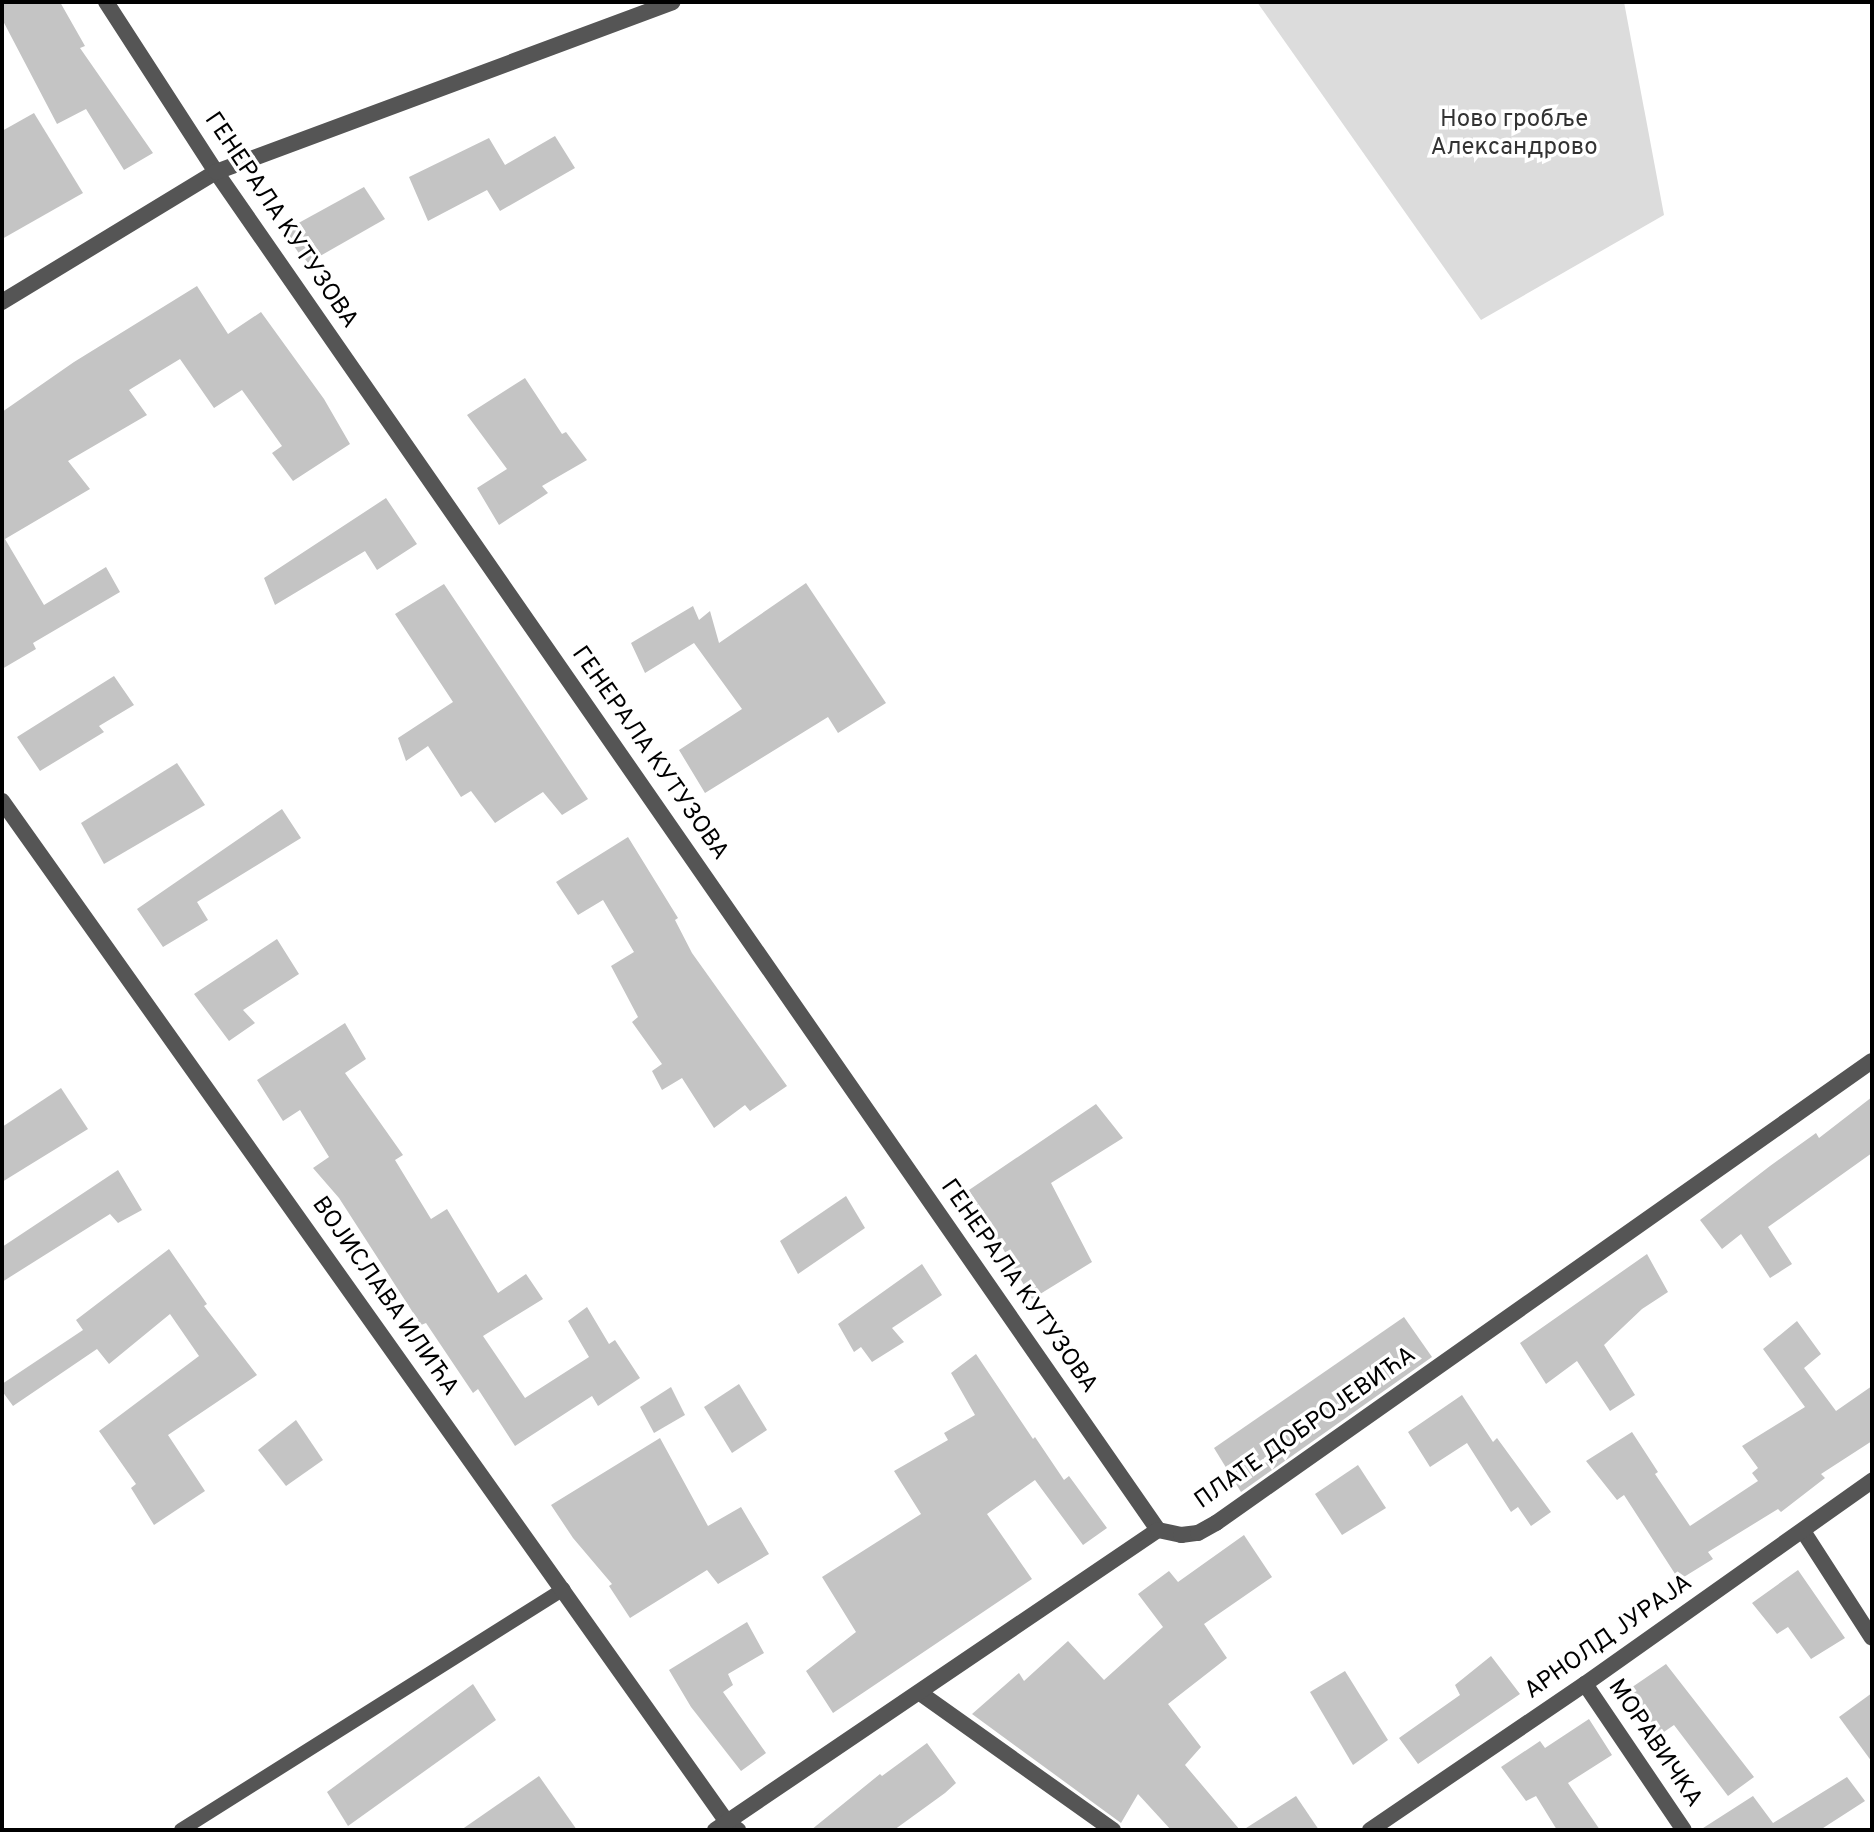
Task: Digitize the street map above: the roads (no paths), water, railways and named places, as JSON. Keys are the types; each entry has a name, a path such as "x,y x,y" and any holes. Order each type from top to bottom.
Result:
{"street":[{"name":"ГЕНЕРАЛА КУТУЗОВА","path":"106,2 216,172 1158,1530"},
{"path":"2,302 216,172 672,2"},
{"name":"ВОЈИСЛАВА ИЛИЋА","path":"2,801 563,1589 726,1827"},
{"name":"ПЛАТЕ ДОБРОЈЕВИЋА","path":"1158,1530 1181,1535 1198,1533 1216,1523 1872,1061"},
{"name":"АРНОЛД ЈУРАЈА","path":"1370,1830 1585,1684 1872,1481"},
{"path":"726,1827 1158,1530"},
{"path":"1803,1531 1872,1638"},
{"name":"МОРАВИЧКА","path":"1585,1684 1684,1830"},
{"path":"920,1693 1113,1830"}],"lane":[{"path":"181,1830 563,1589"}],"park label":[{"name":"Ново гробље Александрово","path":"1514,135"}]}
